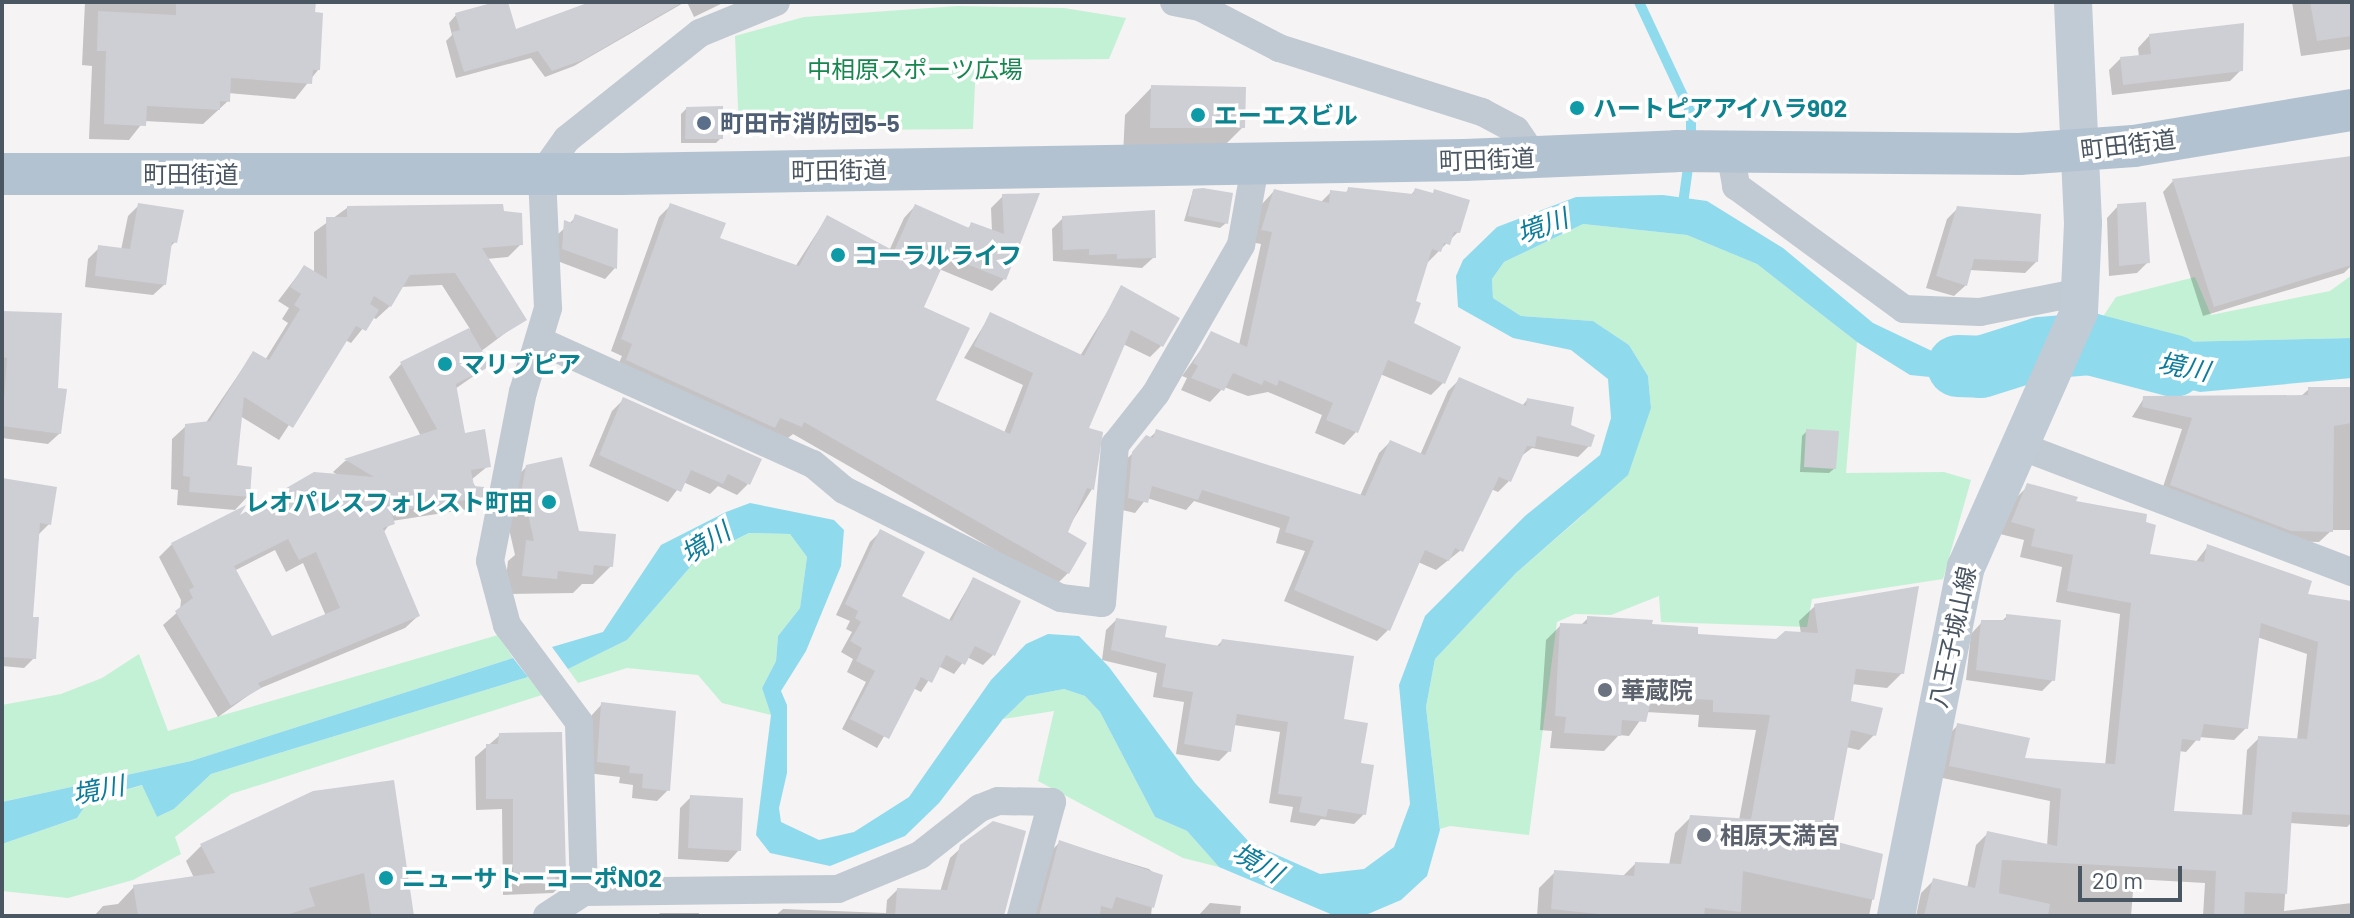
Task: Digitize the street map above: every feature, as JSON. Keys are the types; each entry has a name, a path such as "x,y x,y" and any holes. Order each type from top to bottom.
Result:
{"main road":[{"path":"2073,2 2080,150 2080,302"},
{"name":"町田街道","path":"2,174 542,174 1534,157 1705,151 2080,150 2352,110"},
{"name":"八王子城山線","path":"1896,916 1966,567 1995,492 2056,374 2080,302"}],"street":[{"path":"584,892 583,744 579,722 513,633 495,593 490,561 523,392 540,341 549,300 542,174 567,139 700,33 776,2"},
{"path":"1192,4 1279,48 1482,112 1516,130 1534,157"},
{"path":"1705,151 1736,186 1904,309 1936,315 2080,302"},
{"path":"540,341 813,464 844,490 1061,598 1102,603 1115,445 1156,393 1241,245 1256,161"},
{"path":"2020,446 2352,572"},
{"path":"547,916 584,892 838,889 920,855 980,808 998,801 1052,802 1021,916"}],"green space":[{"name":"中相原スポーツ広場","path":"957,6 1064,8 1126,18 1109,59 976,60 973,129 739,131 735,36 804,17"},
{"path":"1583,224 1687,235 1757,264 1857,342 1846,473 1944,472 1971,480 1943,579 1812,599 1807,627 1661,622 1659,596 1611,615 1575,614 1557,622 1529,835 1450,826 1440,829 1426,707 1435,659 1516,573 1583,515 1651,408 1648,376 1629,345 1593,321 1521,316 1493,298 1492,279 1504,262"},
{"path":"2352,275 2352,338 2175,342 2102,318 2116,297 2195,277 2211,315 2330,291"},
{"path":"749,533 790,534 807,557 800,608 778,636 776,661 762,688 771,715 722,703 698,675 627,668 578,683 568,669 627,640 698,558"},
{"path":"498,635 513,658 191,761 2,802 2,705 61,694 102,678 139,654 168,731"},
{"path":"528,677 542,695 231,794 175,837 181,854 133,880 68,898 2,891 2,844 77,818 89,800 143,785 157,817 174,809 211,774"},
{"path":"1064,689 1085,696 1100,712 1155,817 1187,831 1219,867 1183,858 1038,781 1054,711 1003,719 1027,696"}],"water":[{"path":"1663,195 1707,201 1783,248 1873,323 1934,352 1989,350 2045,319 2039,363 1981,382 1910,375 1857,342 1757,264 1687,235 1583,224 1504,262 1492,279 1493,298 1521,316 1593,321 1629,345 1648,376 1651,408 1628,475 1516,573 1435,659 1426,707 1440,830 1427,876 1401,900 1368,914 1333,915 1219,867 1187,831 1155,817 1100,712 1085,696 1064,689 1027,696 1003,719 939,803 905,836 830,866 770,853 756,835 771,715 762,688 776,661 778,636 800,608 807,557 790,534 749,533 698,558 627,640 568,669 552,647 603,632 661,545 726,512 750,503 834,520 844,530 841,566 806,651 781,691 787,705 787,773 779,808 781,822 819,840 854,832 909,797 991,680 1026,644 1048,634 1079,636 1109,667 1195,783 1250,843 1320,874 1364,869 1394,847 1410,804 1399,685 1425,616 1525,516 1600,455 1611,418 1608,379 1571,350 1513,338 1458,307 1456,276 1463,260 1497,227 1576,197"},
{"path":"2102,318 2175,342 2352,338 2352,378 2200,392 2083,364"},
{"path":"513,658 528,677 211,774 174,809 157,817 142,785 89,800 77,818 2,844 2,802 191,761"}],"building":[{"path":"176,2 316,2 315,12 323,13 320,70 313,70 312,84 231,78 230,102 220,101 220,110 147,106 146,126 104,124 106,51 97,51 98,11 176,15"},
{"path":"495,2 508,2 516,29 590,2 683,2 583,60 552,71 538,51 464,72 452,32 460,30 455,13"},
{"path":"2310,2 2352,2 2352,36 2317,41"},
{"path":"2244,23 2243,71 2123,85 2120,57 2151,54 2149,34"},
{"name":"エーエスビル","path":"1151,85 1246,87 1245,128 1150,128"},
{"name":"町田市消防団5-5","path":"723,106 723,139 685,139 686,107"},
{"path":"2352,156 2352,265 2214,307 2172,179"},
{"path":"1348,187 1413,194 1415,188 1433,193 1434,189 1470,200 1460,233 1454,232 1450,245 1444,243 1441,252 1432,249 1416,301 1421,303 1414,323 1461,347 1445,384 1388,360 1358,433 1326,420 1333,403 1279,380 1277,386 1264,380 1262,385 1233,373 1224,391 1191,378 1198,366 1193,363 1211,331 1247,347 1272,232 1261,230 1274,189 1329,203 1330,190 1347,192"},
{"path":"1193,189 1233,193 1228,224 1188,216"},
{"path":"1040,193 1006,280 947,256 924,307 970,328 936,400 1010,434 1033,373 974,346 990,312 1084,356 1121,285 1180,318 1163,347 1131,330 1089,428 1103,432 1094,490 1087,488 1068,532 1087,543 1069,574 804,422 802,427 780,418 775,428 626,360 632,344 621,339 670,203 726,223 720,238 799,266 827,215 894,251 915,204 969,228 971,222 1004,234 1002,194"},
{"path":"2146,202 2150,263 2119,266 2117,204"},
{"path":"138,203 184,210 177,243 172,242 166,285 95,276 98,245 130,249"},
{"path":"503,204 504,211 522,213 523,245 482,248 527,320 497,338 455,273 410,275 391,307 374,296 370,304 379,310 366,331 356,326 293,428 244,397 237,465 252,467 250,497 189,492 190,477 183,476 185,424 210,421 253,351 269,360 300,309 294,305 301,294 290,287 304,265 327,279 326,217 347,217 347,206"},
{"path":"1957,206 2041,214 2038,262 1974,259 1967,286 1936,276"},
{"path":"1155,210 1156,258 1117,259 1117,254 1089,255 1089,249 1063,250 1062,216"},
{"path":"575,214 618,229 617,269 562,249 564,220 572,223"},
{"path":"2,311 62,313 58,388 67,389 61,434 2,426 7,358 2,357"},
{"path":"469,328 491,366 456,384 465,433 485,429 491,467 471,470 474,486 484,487 484,497 391,512 395,524 383,528 420,616 258,683 261,688 231,706 175,611 193,598 189,590 194,587 171,543 246,505 240,515 314,472 374,477 344,459 437,429 400,362","holes":["288,539 299,560 316,552 340,608 272,636 234,566"]},
{"path":"1459,377 1526,406 1527,398 1574,407 1571,425 1595,435 1591,447 1537,436 1535,447 1527,446 1511,482 1499,477 1463,552 1455,548 1449,561 1425,550 1390,631 1294,590 1314,541 1285,532 1290,517 1202,490 1198,500 1152,486 1148,503 1128,498 1132,452 1146,435 1153,438 1156,429 1365,496 1390,440 1425,455"},
{"path":"2308,387 2352,387 2352,423 2334,426 2333,532 2291,531 2170,485 2192,418 2142,407 2143,396 2308,395"},
{"path":"623,397 762,459 750,485 728,474 723,484 691,470 681,492 599,455"},
{"path":"1806,429 1839,431 1836,469 1804,467"},
{"path":"562,457 579,531 616,534 613,567 594,565 593,575 558,571 557,579 522,576 526,540 534,541 522,487 526,465"},
{"path":"2,478 57,487 51,525 40,523 33,617 39,617 36,659 2,657"},
{"path":"2027,483 2078,497 2076,501 2147,514 2146,522 2156,525 2150,554 2204,562 2207,544 2312,581 2308,594 2352,601 2352,815 2292,812 2287,894 2245,892 2244,916 2214,916 2216,871 2002,860 1999,893 2050,904 2048,916 1924,916 1933,878 1975,888 1987,831 2057,846 2061,789 1949,766 1957,723 2030,738 2025,758 2115,764 2131,603 2067,591 2073,555 2031,546 2035,529 2011,522","holes":["2261,623 2318,642 2307,739 2258,736 2252,815 2174,811 2182,739 2200,741 2204,724 2248,729"]},
{"path":"880,529 925,552 902,596 952,621 973,577 1021,601 995,656 975,646 965,665 946,655 932,683 921,677 889,739 850,719 875,671 856,661 862,648 850,641 861,622 855,618 858,611 845,604"},
{"path":"1919,586 1904,674 1856,669 1851,701 1883,708 1876,736 1851,730 1830,840 1883,854 1874,900 1743,871 1741,912 1705,908 1704,916 1616,916 1551,909 1554,870 1634,876 1635,862 1681,864 1690,815 1751,819 1770,715 1713,712 1713,700 1652,697 1646,722 1622,720 1621,736 1564,733 1566,717 1555,716 1560,623 1587,624 1587,616 1653,620 1652,624 1698,627 1698,634 1776,639 1785,631 1818,633 1814,604"},
{"path":"2006,614 2061,620 2055,681 1976,670 1981,620 2006,620"},
{"path":"1116,618 1167,626 1165,637 1220,646 1222,639 1354,656 1344,719 1368,723 1361,763 1374,765 1366,815 1328,809 1326,817 1299,812 1302,797 1278,794 1288,722 1237,714 1231,752 1184,744 1193,692 1162,687 1166,664 1111,650"},
{"path":"601,702 676,711 670,791 642,788 643,774 629,773 630,766 597,762"},
{"path":"562,732 566,873 555,873 556,884 513,884 513,799 486,799 486,744 498,744 499,733"},
{"path":"394,780 414,916 371,916 364,873 309,888 315,906 283,916 138,916 133,885 215,873 200,844 313,791"},
{"path":"690,795 743,798 741,851 688,848"},
{"path":"993,821 1026,831 1004,916 895,916 897,888 947,890 960,845"},
{"path":"1059,840 1163,875 1154,908 1116,897 1112,909 1101,906 1100,916 1039,916"}],"waterway":[{"path":"1639,2 1691,113 1691,144"},
{"path":"1682,211 1689,160"},
{"name":"境川","path":"1958,366 1981,367 2041,348 2090,344 2174,366"}],"place":[{"name":"ハートピアアイハラ902","path":"1577,108"},
{"name":"エーエスビル","path":"1198,115"},
{"name":"町田市消防団5-5","path":"704,123"},
{"name":"コーラルライフ","path":"838,255"},
{"name":"マリブピア","path":"445,364"},
{"name":"レオパレスフォレスト町田","path":"549,502"},
{"name":"華蔵院","path":"1605,690"},
{"name":"相原天満宮","path":"1704,835"},
{"name":"ニューサトーコーポNO2","path":"386,878"}]}
